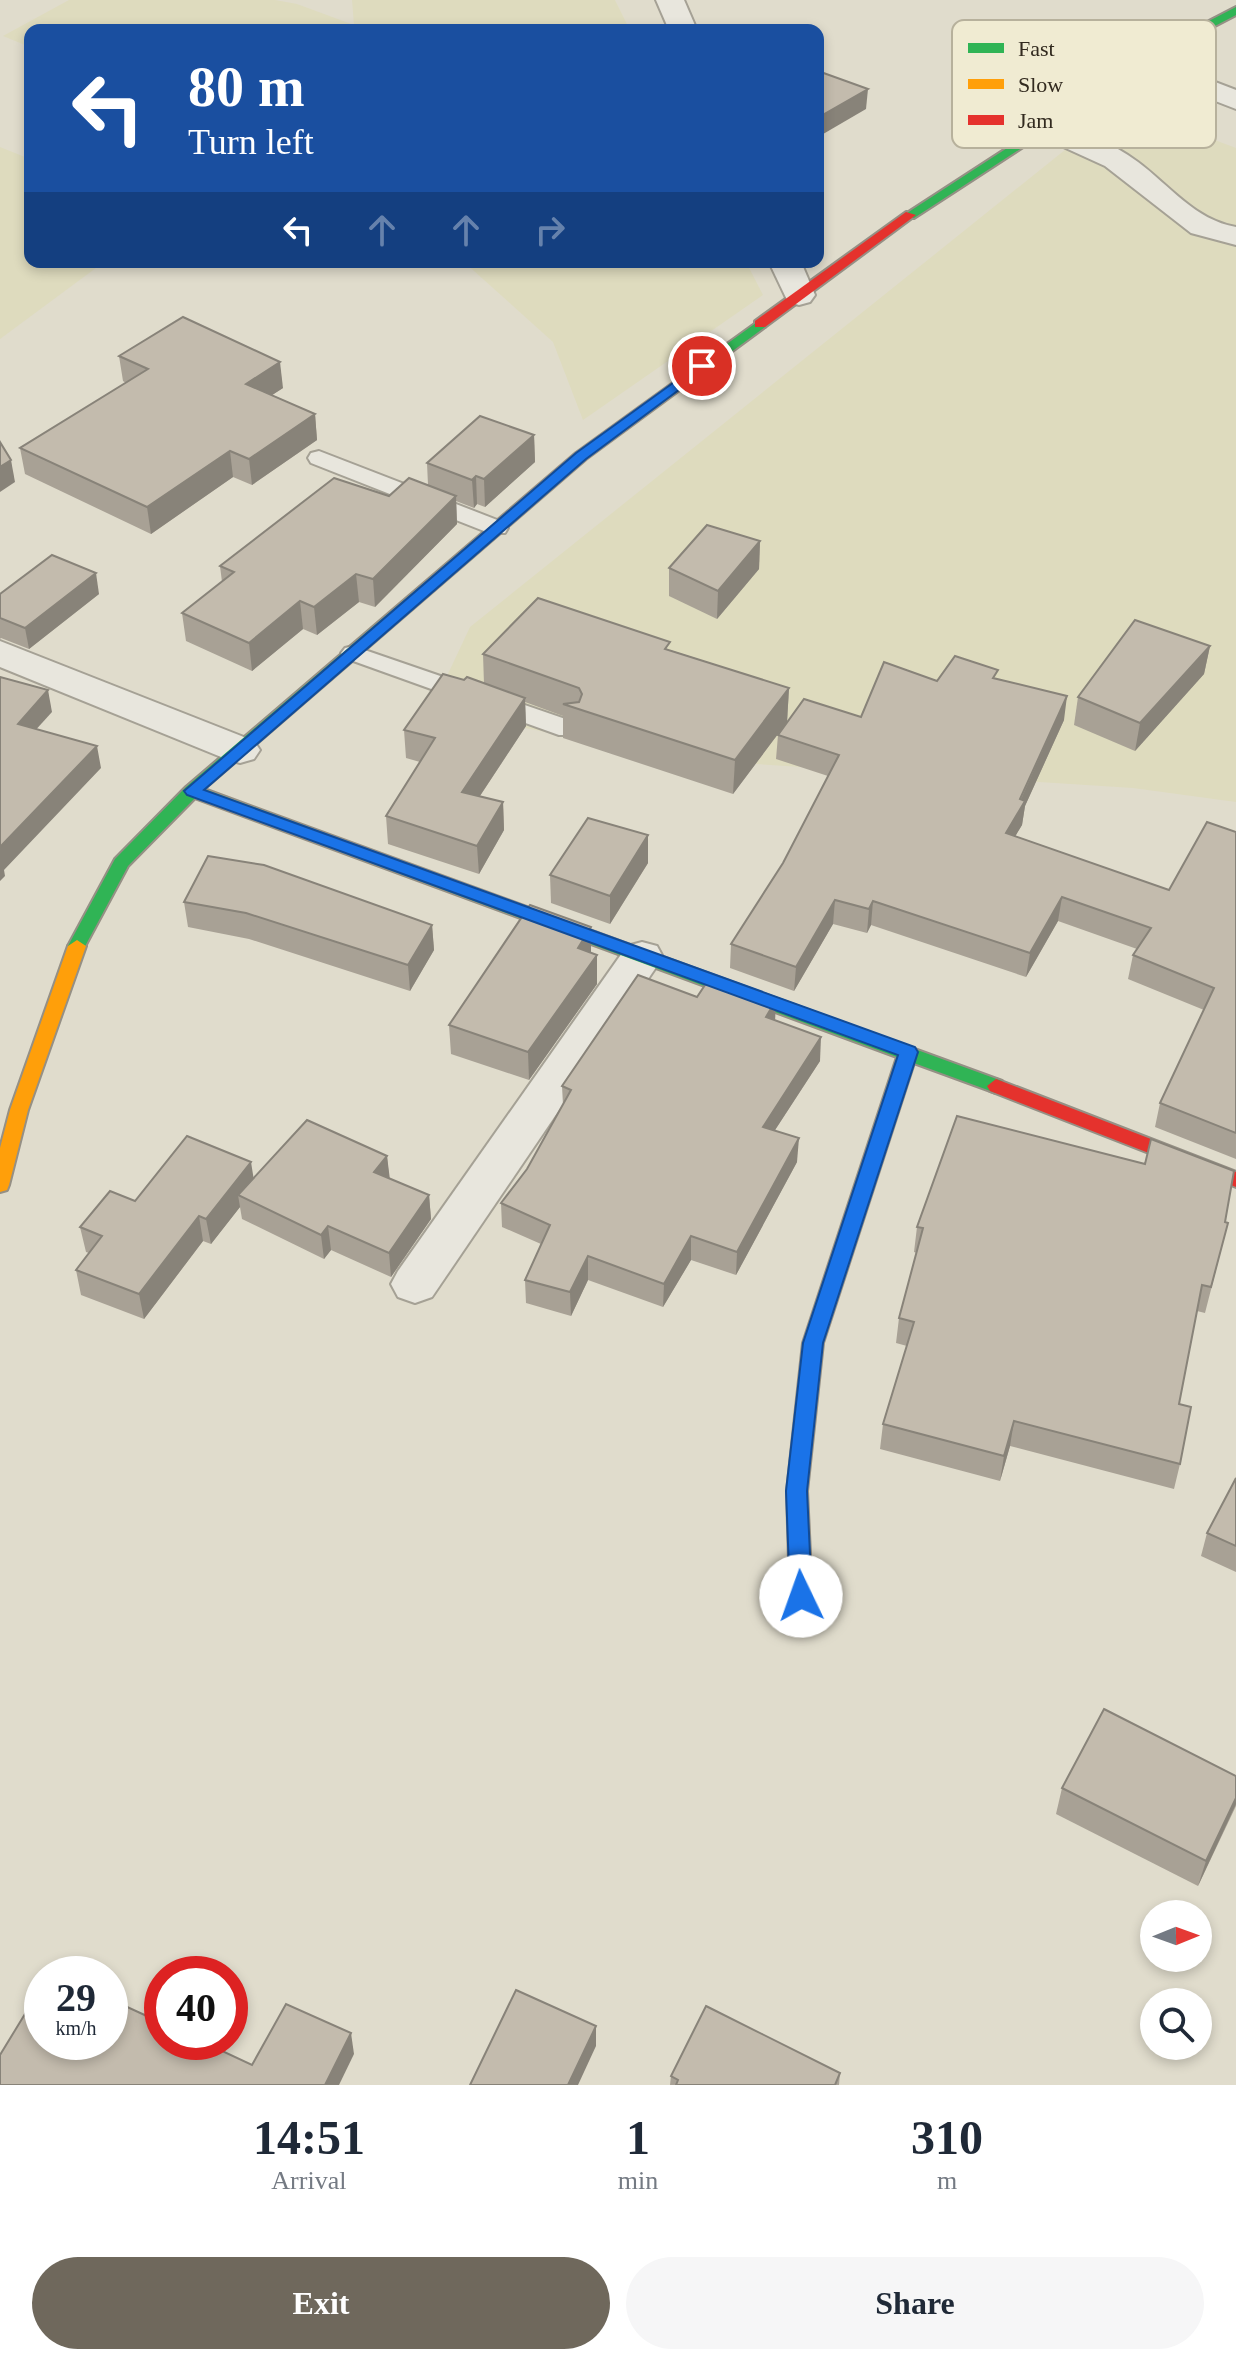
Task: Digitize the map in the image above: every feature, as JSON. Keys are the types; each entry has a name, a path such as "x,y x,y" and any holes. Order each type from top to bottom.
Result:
{"street":[{"path":"670,0 680,24"},
{"path":"1216,22 1236,10"},
{"path":"1216,92 1236,100"},
{"path":"0,1185 19,1110 82,932 121,863 192,791 581,456 889,228 1017,148"},
{"path":"1089,148 1114,159 1197,223 1226,236 1236,236"},
{"path":"788,268 799,295"},
{"path":"0,653 240,750"},
{"path":"192,791 908,1052 1236,1180"},
{"path":"415,1284 642,957"},
{"path":"801,1596 797,1491 813,1343 908,1052"}],"lane":[{"path":"319,458 497,528"},
{"path":"353,653 568,729"}],"shaded area":[{"path":"69,0 275,0 297,4 351,24 25,24"},
{"path":"352,0 615,0 627,24 354,24"},
{"path":"24,25 24,45 3,36"},
{"path":"1216,141 1236,148 1236,802 1133,788 693,760 431,710 470,627 1067,148 1216,148"},
{"path":"0,147 24,157 24,268 96,268 0,339"},
{"path":"471,268 749,268 763,295 583,420 553,342"}],"building":[{"path":"824,73 868,89 824,114"},
{"path":"183,317 280,362 246,384 315,414 249,459 230,451 147,507 20,448 148,369 119,356"},
{"path":"480,416 534,435 484,479 476,476 472,480 427,463"},
{"path":"0,442 11,460 0,467"},
{"path":"334,478 389,496 409,478 456,496 373,579 356,574 314,607 300,601 249,643 182,613 234,572 220,566"},
{"path":"707,525 760,541 718,591 669,568"},
{"path":"52,555 96,573 25,628 0,618 0,594"},
{"path":"538,598 670,642 665,649 789,688 735,760 563,704 579,702 582,694 579,688 483,654"},
{"path":"1135,620 1210,646 1140,723 1078,697"},
{"path":"955,656 998,670 993,678 1067,696 1020,799 1025,801 1006,833 1169,890 1207,822 1236,832 1236,1133 1160,1103 1214,988 1133,955 1151,928 1062,897 1030,953 873,901 869,909 835,900 796,967 731,944 783,863 839,755 778,735 804,699 861,717 884,662 937,681"},
{"path":"443,674 464,680 467,677 525,698 462,792 503,802 477,846 386,816 435,738 404,730"},
{"path":"0,677 48,690 18,724 97,746 0,847"},
{"path":"588,818 648,835 610,896 550,875"},
{"path":"208,856 264,865 432,925 408,965 246,913 184,902"},
{"path":"530,905 591,927 578,948 597,955 528,1052 449,1025"},
{"path":"638,975 697,997 711,976 776,1000 766,1017 821,1037 763,1127 799,1138 737,1252 691,1236 664,1284 588,1256 570,1292 525,1280 550,1225 501,1203 527,1169 571,1090 562,1086"},
{"path":"957,1116 1145,1164 1151,1139 1234,1171 1225,1222 1228,1223 1211,1287 1202,1285 1179,1404 1191,1407 1180,1464 1014,1421 1004,1456 883,1424 914,1322 899,1318 923,1228 917,1227"},
{"path":"307,1120 387,1156 374,1172 429,1195 389,1253 328,1226 321,1235 238,1195"},
{"path":"187,1136 251,1162 206,1219 199,1216 139,1294 76,1270 102,1236 80,1227 110,1191 135,1201"},
{"path":"1236,1478 1236,1546 1207,1533"},
{"path":"1104,1709 1236,1776 1236,1798 1206,1861 1062,1788"},
{"path":"516,1990 596,2026 568,2085 470,2085"},
{"path":"286,2004 351,2033 325,2085 0,2085 0,2055 24,2016 24,2060 128,2060 128,2007 144,2015 144,2060 241,2060 252,2065"},
{"path":"706,2006 840,2073 835,2085 676,2085 678,2080 671,2076"}],"traffic: fast":[{"path":"1216,21 1236,10"},
{"path":"910,215 1014,148"},
{"path":"77,946 121,863 192,791 581,456 760,324"},
{"path":"192,791 996,1086"},
{"path":"801,1596 797,1491 813,1343 908,1052"}],"traffic: slow":[{"path":"0,1185 19,1110 77,946"}],"traffic: jam":[{"path":"760,324 910,215"},
{"path":"996,1086 1236,1180"}],"route":[{"path":"702,366 581,456 192,791 908,1052 813,1343 797,1491 801,1596"}]}
